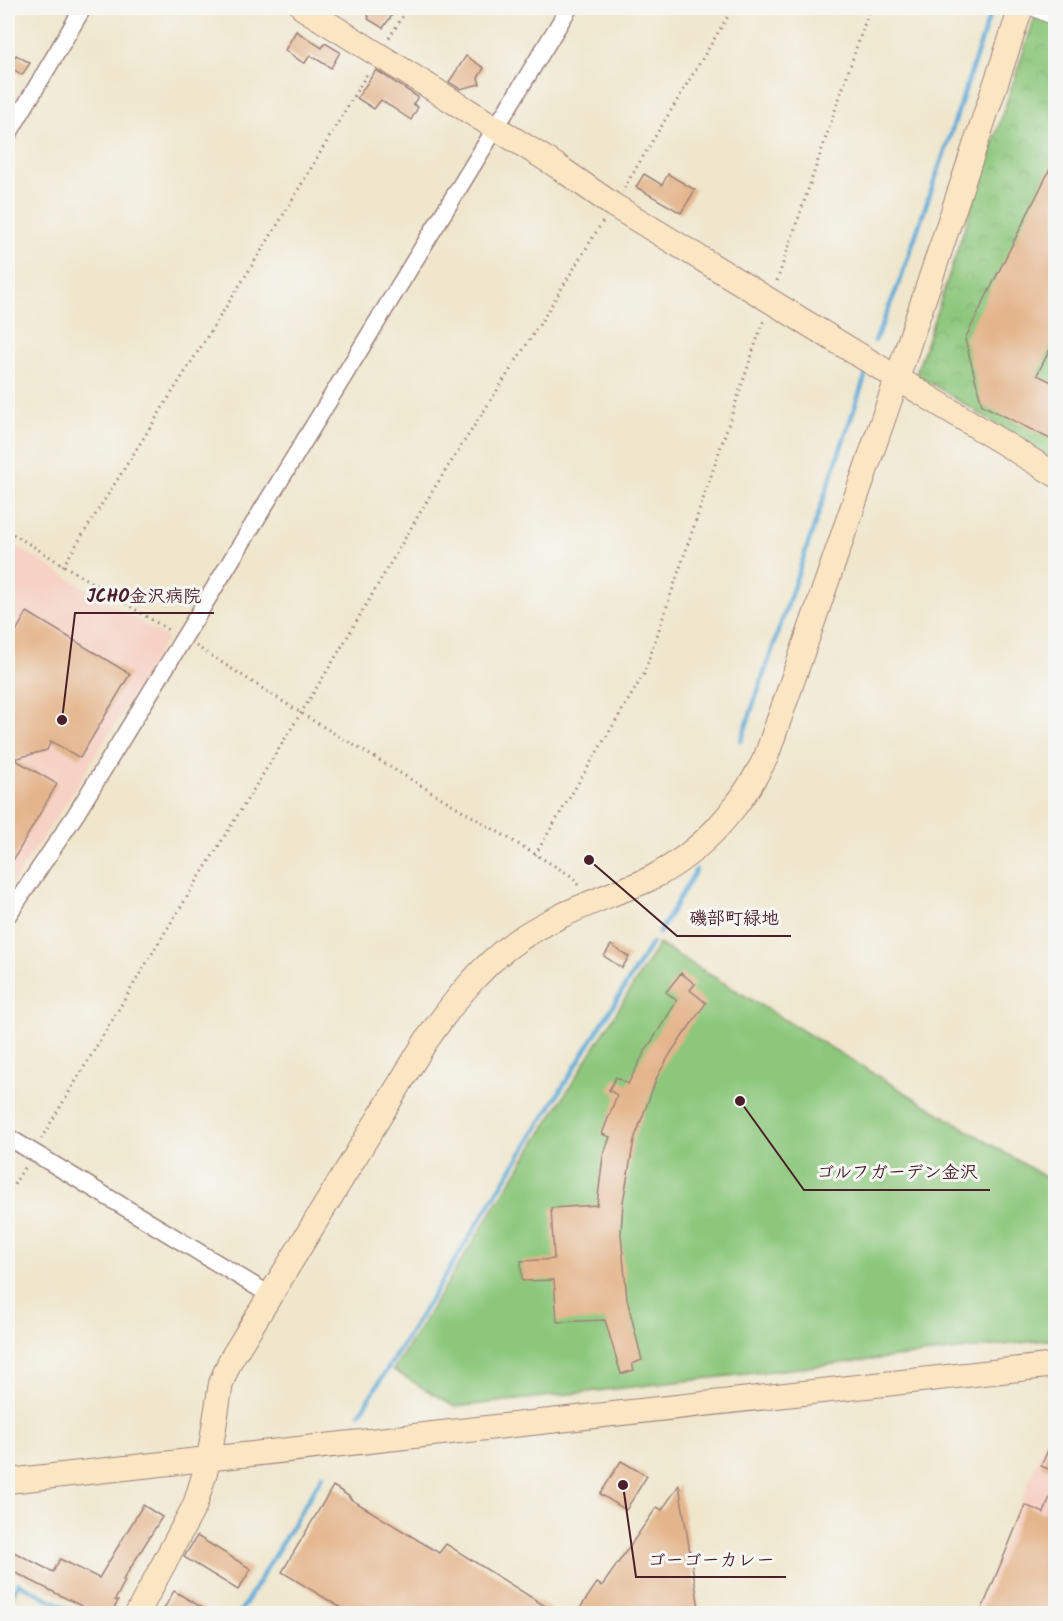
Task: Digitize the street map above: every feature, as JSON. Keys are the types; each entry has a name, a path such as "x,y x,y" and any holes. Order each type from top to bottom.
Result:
{"street":[{"path":"8,135 83,8"},
{"path":"303,8 557,166 613,205 1056,476"},
{"path":"9,909 76,813 568,8"},
{"path":"137,1614 195,1505 209,1459 221,1383 238,1345 446,1011 490,964 518,941 556,918 654,877 683,858 718,828 757,775 766,758 1023,8"},
{"path":"8,1137 270,1295"},
{"path":"8,1480 1056,1365"}],"lane":[{"path":"1023,8 1056,22"}],"path":[{"path":"63,566 275,229 408,8"},
{"path":"8,1195 156,947 302,712 435,487 542,322 733,8"},
{"path":"535,855 644,674 870,8"},
{"path":"8,531 573,877 589,904"}],"shaded area":[{"path":"8,541 167,638 67,802 8,889"},
{"path":"1055,1416 1055,1613 977,1613"}],"green space":[{"path":"1038,8 1055,8 1055,461 916,374"},
{"path":"659,944 1055,1183 1055,1339 455,1407 393,1370"}],"building":[{"path":"372,8 397,8 383,28 368,19"},
{"path":"296,31 322,48 325,43 340,52 331,68 310,55 305,63 302,62 285,50"},
{"path":"16,55 30,63 22,75 9,66"},
{"path":"466,56 484,68 478,78 480,84 460,89 449,82"},
{"path":"376,70 418,97 413,104 418,107 411,120 381,100 374,109 357,98"},
{"path":"1056,157 1056,337 1037,375 1056,384 1056,442 982,405 965,339"},
{"path":"644,174 662,185 668,174 695,190 681,213 636,187"},
{"path":"27,612 130,674 80,758 51,741 47,750 14,759 57,784 8,869 8,630 15,633"},
{"path":"611,945 629,957 622,968 604,956"},
{"path":"681,973 695,984 690,990 706,1003 672,1051 657,1077 634,1140 623,1202 621,1234 627,1299 642,1360 632,1364 634,1370 621,1374 605,1320 557,1322 554,1280 522,1281 521,1261 554,1259 551,1208 597,1205 603,1156 610,1137 602,1134 617,1095 609,1090 616,1077 628,1084 644,1053 677,1001 666,992"},
{"path":"1056,1432 1056,1472 1041,1466"},
{"path":"621,1461 647,1476 626,1510 600,1494"},
{"path":"679,1485 700,1614 576,1614 597,1583 602,1586 657,1507 662,1510"},
{"path":"333,1486 439,1553 446,1544 558,1614 351,1614 282,1572"},
{"path":"1054,1486 1056,1614 980,1614 1025,1505 1044,1513"},
{"path":"143,1505 162,1517 123,1580 125,1581 115,1600 118,1601 111,1614 97,1614 8,1569 8,1549 53,1572 60,1559 99,1578"},
{"path":"197,1536 251,1569 238,1590 184,1557"},
{"path":"174,1591 213,1614 161,1614"}],"waterway":[{"path":"875,341 899,283 992,8"},
{"path":"741,741 867,371"},
{"path":"659,933 696,870"},
{"path":"360,1413 652,943"},
{"path":"239,1614 323,1475"},
{"path":"8,1604 18,1583 78,1614"}],"place":[{"name":"JCHO金沢病院","path":"62,720"},
{"name":"磯部町緑地","path":"589,860"},
{"name":"ゴルフガーデン金沢","path":"740,1101"},
{"name":"ゴーゴーカレー","path":"623,1485"}]}
